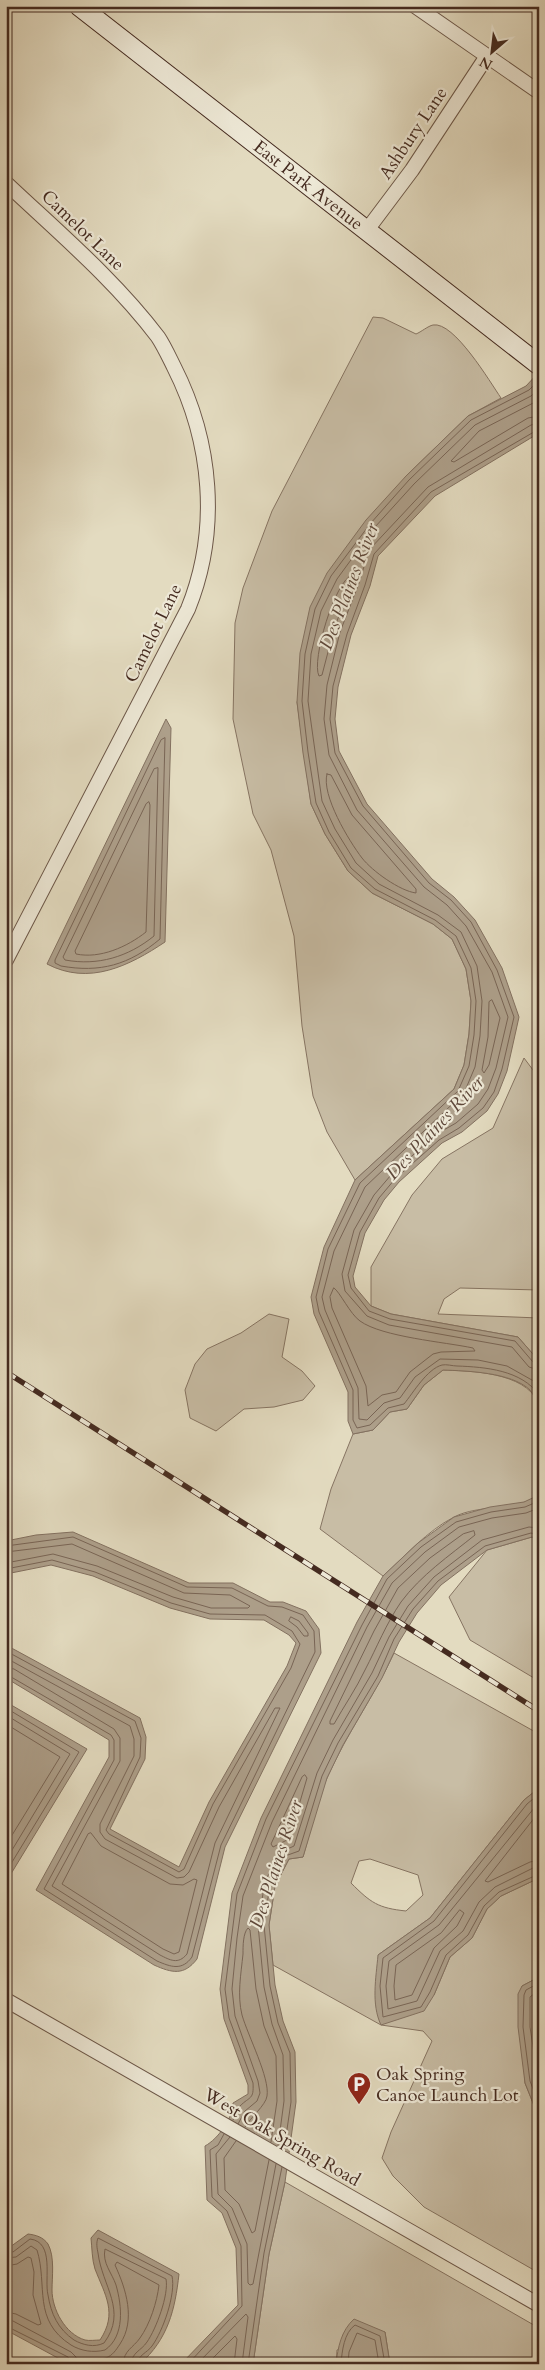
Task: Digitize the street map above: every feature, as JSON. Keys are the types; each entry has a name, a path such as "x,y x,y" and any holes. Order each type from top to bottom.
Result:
{"main road":[{"name":"East Park Avenue","path":"79,6 539,365"}],"street":[{"path":"415,6 539,92"},
{"name":"Ashbury Lane","path":"367,230 412,170 487,56"},
{"name":"Camelot Lane","path":"6,183 112,282 159,338 189,397 201,436 208,516 197,586 188,609 6,960"},
{"name":"West Oak Spring Road","path":"6,2000 539,2305"}],"shaded area":[{"path":"373,317 383,318 416,334 433,325 442,326 451,332 471,354 501,398 468,416 406,476 297,702 311,804 325,834 348,871 372,893 433,924 452,939 466,969 471,1001 469,1034 464,1065 454,1089 355,1180 327,1132 313,1096 302,1026 294,936 271,850 253,814 233,719 235,623 243,588 272,511"},
{"path":"524,1058 539,1078 539,1290 460,1288 444,1299 438,1314 539,1318 539,1361 518,1337 391,1314 371,1306 371,1267 412,1195 442,1159 493,1128"},
{"path":"269,1314 289,1319 282,1357 302,1371 315,1386 303,1400 274,1407 244,1409 216,1431 190,1418 185,1390 195,1364 207,1349 241,1333"},
{"path":"443,1370 496,1375 521,1384 531,1392 538,1402 539,1408 539,1495 530,1500 509,1506 475,1510 454,1517 425,1537 383,1576 320,1529 331,1489 353,1434 373,1430 390,1412 407,1409 424,1385"},
{"path":"532,1537 535,1538 539,1559 539,1681 470,1640 449,1597 487,1550"},
{"path":"394,1653 539,1734 539,1788 524,1800 430,1918 378,1955 434,1995 450,1957 472,1938 487,1909 501,1896 539,1878 539,1977 522,1986 525,2083 539,2118 539,2273 424,2207 393,2176 382,2158 391,2132 432,2041 423,2031 381,2025 273,1965 269,1925 275,1886 289,1859 303,1857 317,1805 328,1776","holes":["370,1859 418,1875 423,1895 406,1911 388,1908 370,1900 351,1883 359,1861"]},
{"path":"285,2182 539,2328 539,2364 390,2364 385,2332 337,2350 336,2364 253,2364 269,2254"}],"water":[{"name":"Des Plaines River","path":"539,372 539,433 435,496 378,556 370,586 351,635 338,687 335,719 339,751 367,804 432,879 454,897 475,920 502,968 519,1017 507,1071 498,1094 487,1111 462,1132 442,1143 399,1182 384,1200 365,1233 353,1276 355,1287 371,1306 391,1314 518,1337 539,1361 539,1403 530,1390 512,1379 488,1374 443,1370 424,1385 407,1409 390,1412 373,1430 353,1434 348,1421 348,1392 314,1314 311,1297 324,1247 355,1180 454,1089 464,1065 469,1034 471,1001 466,969 452,939 433,924 372,893 348,871 325,834 311,804 303,753 297,702 300,653 310,607 327,573 366,520 406,476 468,416 526,386"},
{"path":"166,719 171,728 165,942 137,959 108,970 93,973 78,973 47,964"},
{"name":"Des Plaines River","path":"539,1495 539,1559 535,1538 532,1537 487,1550 441,1585 417,1613 399,1642 382,1678 343,1745 327,1778 303,1857 289,1859 275,1886 269,1925 275,1985 283,2021 295,2052 296,2102 285,2182 269,2254 253,2364 181,2364 238,2305 236,2248 222,2213 207,2200 205,2146 224,2128 233,2103 248,2094 248,2085 224,2019 220,1989 232,1893 261,1818 357,1622 383,1576 418,1543 454,1517 490,1507 524,1502"},
{"path":"73,1532 189,1583 233,1583 270,1602 283,1602 306,1611 319,1629 321,1653 225,1847 197,1959 182,1970 166,1970 154,1965 36,1890 109,1757 109,1740 6,1678 6,1645 140,1718 146,1737 145,1759 110,1829 179,1867 209,1802 287,1666 296,1643 289,1635 264,1620 210,1619 170,1608 93,1576 51,1565 6,1574 6,1541 36,1535"},
{"path":"6,1702 87,1749 6,1882"},
{"path":"539,1788 539,1878 501,1896 487,1909 472,1938 450,1957 434,1995 424,2011 381,2025 375,2000 378,1955 430,1918 524,1800"},
{"path":"539,1977 539,2118 525,2083 518,2027 518,1994 522,1986"},
{"path":"98,2230 179,2274 172,2312 164,2334 150,2354 140,2364 69,2364 6,2330 6,2247 10,2247 28,2234 42,2238 50,2249 54,2305 61,2320 78,2337 87,2340 100,2340 108,2321 109,2313 106,2296 95,2269 93,2258 91,2238"},
{"path":"354,2319 385,2332 390,2364 336,2364 341,2340 346,2329"}],"railway":[{"path":"6,1372 539,1711"}],"place":[{"name":"Oak Spring Canoe Launch Lot","path":"359,2105"}]}
